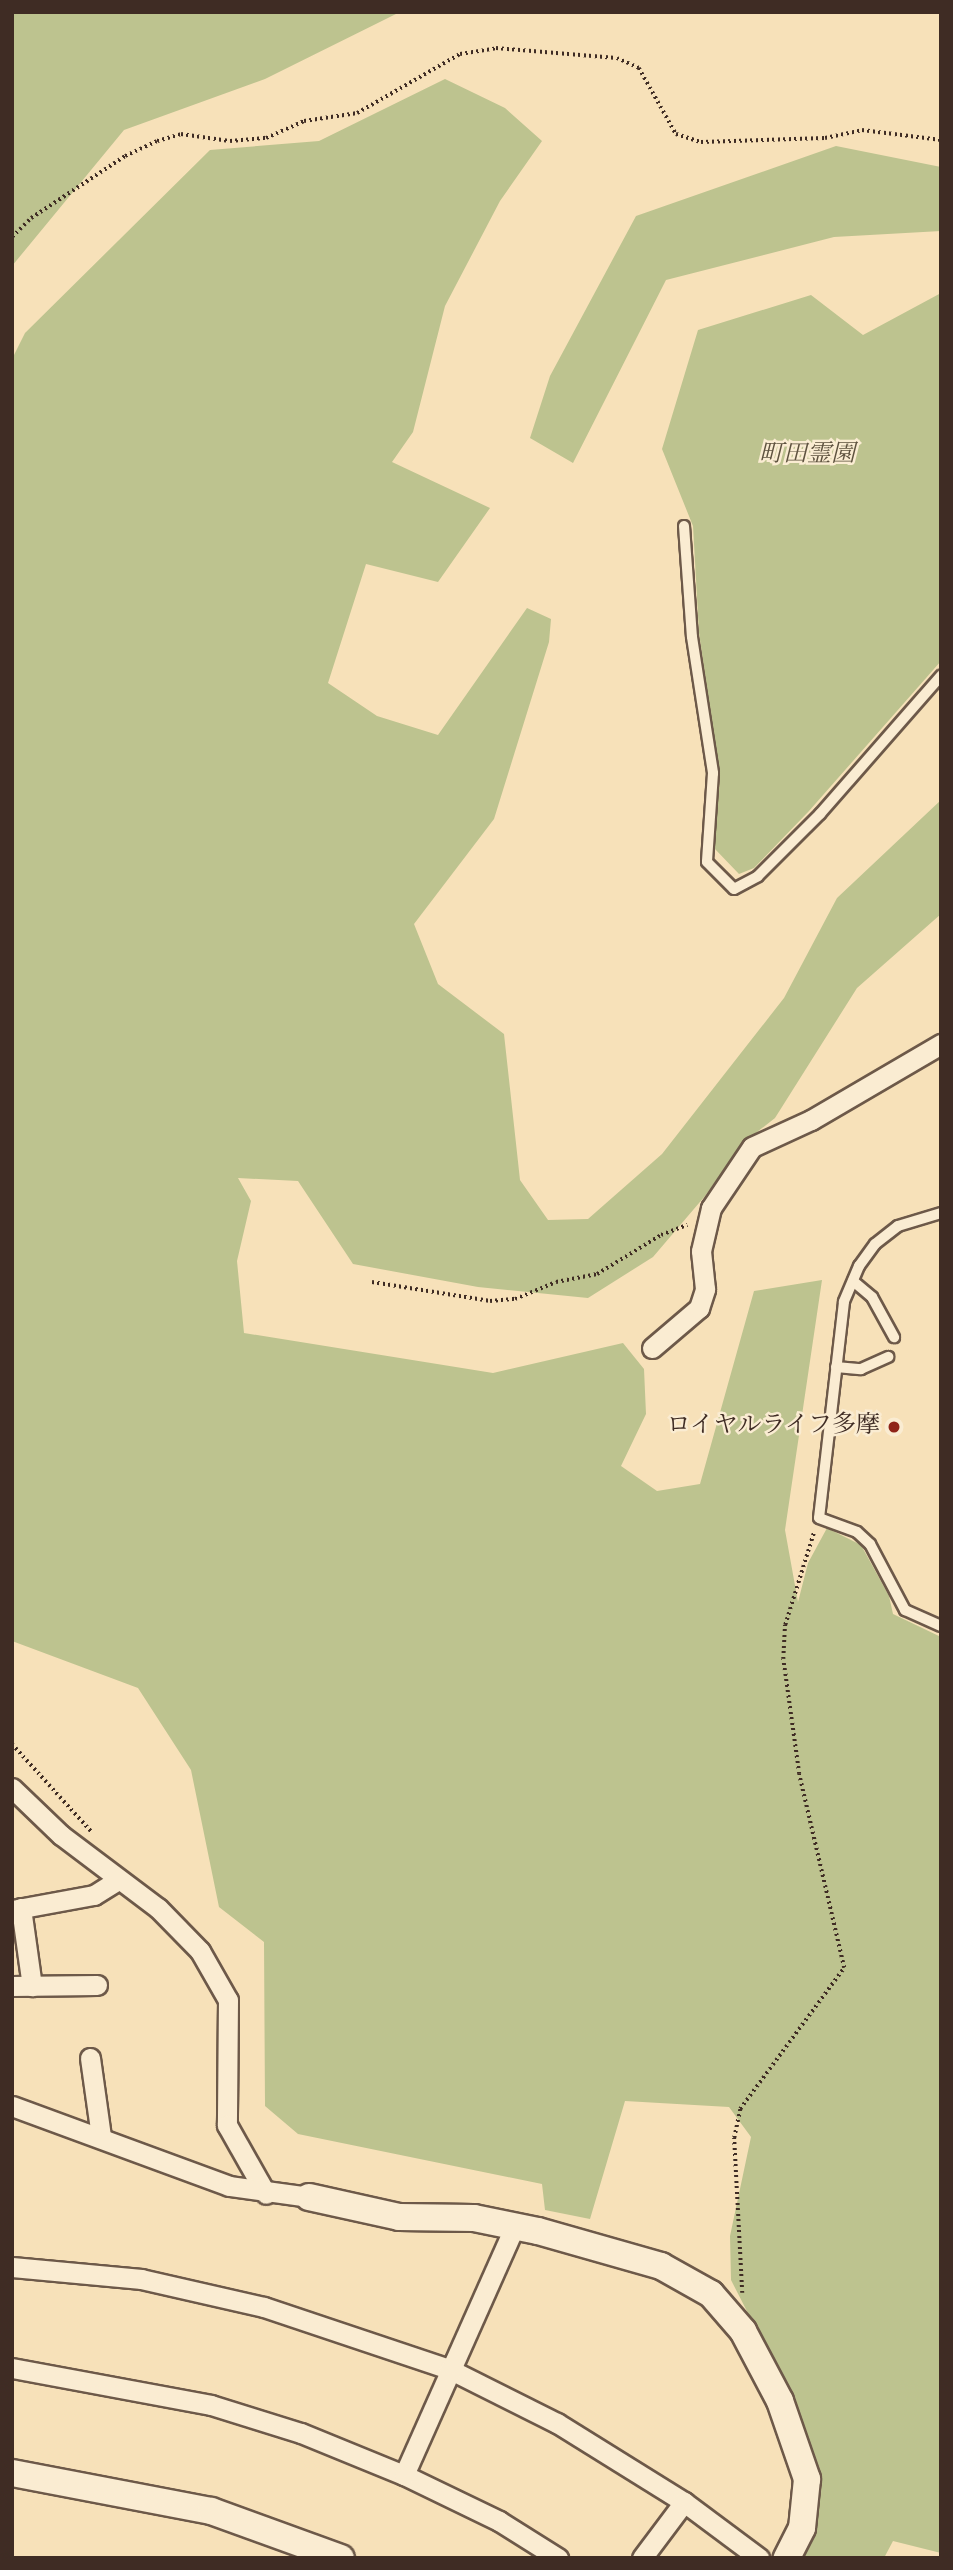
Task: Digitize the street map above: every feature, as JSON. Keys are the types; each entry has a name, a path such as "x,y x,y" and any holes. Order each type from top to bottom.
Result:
{"street":[{"path":"652,1348 699,1308 705,1289 701,1251 711,1208 752,1147 811,1120 941,1044"},
{"path":"12,1788 61,1835 158,1908 200,1951 228,2000 227,2125 266,2194"},
{"path":"32,1986 17,1909 94,1895 118,1880"},
{"path":"12,1986 97,1985"},
{"path":"90,2058 101,2136"},
{"path":"12,2106 101,2136 229,2186 266,2194 309,2197 399,2217 474,2218 514,2226 661,2266 711,2294 743,2330 780,2401 807,2479 804,2519 788,2558"},
{"path":"404,2475 514,2226"},
{"path":"12,2267 141,2279 264,2307 449,2369 557,2423 684,2502 759,2558"},
{"path":"12,2368 211,2405 301,2432 404,2475 499,2521 558,2558"},
{"path":"12,2473 211,2511 341,2558"},
{"path":"642,2558 684,2502"}],"lane":[{"path":"684,526 692,637 713,773 707,862 734,889 758,876 820,814 941,676"},
{"path":"941,1213 898,1226 875,1244 844,1302 819,1518 857,1532 870,1544 905,1610 941,1626"},
{"path":"853,1281 872,1297 894,1337"},
{"path":"836,1367 861,1369 888,1357"}],"path":[{"path":"12,237 31,218 125,156 157,141 181,134 230,141 266,138 304,121 357,113 460,54 496,48 604,57 639,68 677,134 701,142 825,138 862,130 941,140"},
{"path":"372,1282 490,1301 515,1298 616,1266 711,1208"},
{"path":"743,2330 742,2225 734,2137 740,2109 844,1968 799,1774 783,1659 785,1625 801,1561 819,1518"}],"green space":[{"path":"12,12 400,12 265,79 124,130 12,266"},
{"path":"445,79 505,108 542,141 500,201 445,306 413,432 392,462 490,508 438,582 366,564 328,683 377,716 438,735 527,608 551,619 549,642 494,819 414,924 438,984 504,1034 520,1180 548,1220 588,1219 662,1154 784,998 837,898 941,800 941,914 857,988 775,1118 743,1143 705,1196 653,1257 588,1298 478,1287 353,1264 298,1181 238,1178 251,1201 237,1261 244,1333 493,1373 623,1343 644,1369 646,1414 621,1466 657,1491 700,1484 754,1291 822,1280 785,1530 798,1602 808,1563 827,1528 861,1545 889,1596 893,1614 941,1637 941,2553 893,2541 884,2558 798,2558 818,2500 778,2372 731,2280 730,2236 751,2137 729,2107 625,2101 590,2219 545,2210 542,2184 298,2134 265,2106 264,1942 219,1907 191,1770 138,1688 12,1641 12,359 25,333 210,150 319,141"},
{"path":"836,146 941,167 941,231 834,237 666,280 573,463 530,438 550,376 636,216"},
{"name":"町田霊園","path":"941,293 941,661 809,811 754,868 739,874 714,848 720,778 699,633 693,526 662,449 698,330 811,295 863,335"}],"place":[{"name":"ロイヤルライフ多摩","path":"894,1427"}]}
